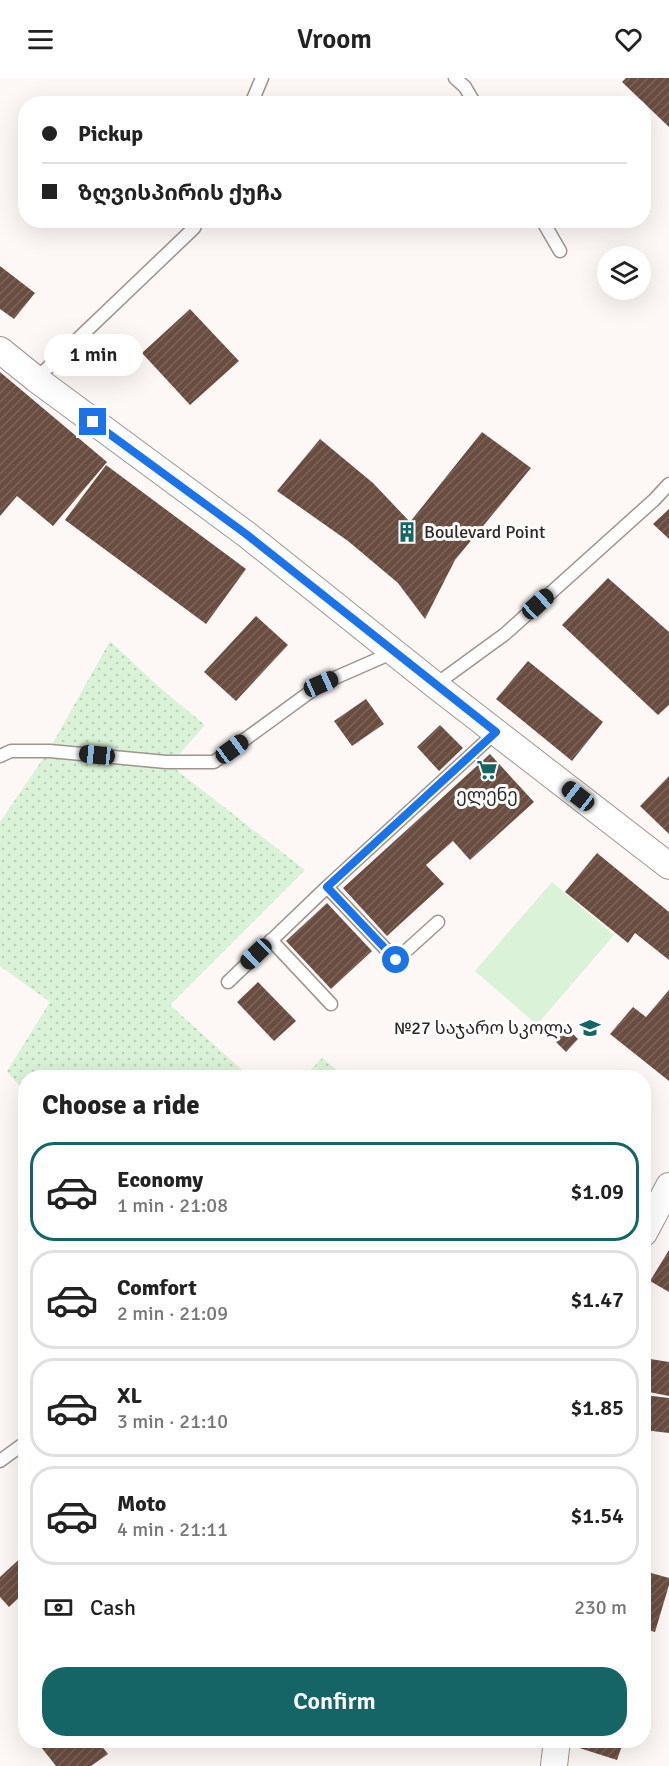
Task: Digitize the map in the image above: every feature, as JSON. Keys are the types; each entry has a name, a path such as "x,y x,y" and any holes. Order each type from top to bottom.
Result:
{"street":[{"path":"0,350 36,380 246,534 435,685 669,866"},
{"path":"651,1220 669,1186"},
{"path":"554,1766 556,1748"}],"lane":[{"path":"254,96 262,78"},
{"path":"455,78 470,96"},
{"path":"36,380 194,228"},
{"path":"547,228 560,251"},
{"path":"435,685 505,634 669,484"},
{"path":"0,756 11,752 50,750 166,762 214,762 321,684 394,652"},
{"path":"228,982 327,887 496,732"},
{"path":"327,887 396,960 438,922"},
{"path":"271,940 331,1005"},
{"path":"0,1461 18,1448"}],"green space":[{"path":"110,641 159,687 205,725 170,765 305,870 170,1005 242,1070 18,1070 18,1084 7,1071 50,1002 0,966 0,822 49,750"},
{"path":"552,882 614,935 537,1025 475,971"},
{"path":"322,1058 337,1070 311,1070"}],"building":[{"path":"626,78 669,78 669,127 651,110 651,96 637,96 622,82"},
{"path":"0,266 35,293 14,319 0,309"},
{"path":"190,309 239,361 190,405 142,353"},
{"path":"0,372 107,462 53,526 17,496 0,516"},
{"name":"Boulevard Point","path":"482,432 531,468 455,560 425,619 398,583 348,541 277,491 320,439 373,483 410,522"},
{"path":"106,465 246,569 206,624 65,520"},
{"path":"669,509 669,539 653,524"},
{"path":"608,578 669,632 669,705 658,715 562,625"},
{"path":"256,616 288,645 236,701 204,672"},
{"path":"528,661 603,722 572,761 496,699"},
{"path":"366,699 384,724 352,746 334,721"},
{"path":"440,725 463,748 439,771 417,747"},
{"path":"490,754 534,802 470,860 453,841 426,865 444,884 387,936 343,888"},
{"path":"669,776 669,834 640,806"},
{"path":"597,853 669,912 669,960 635,933 628,943 565,892"},
{"path":"327,903 372,951 331,989 286,941"},
{"path":"258,982 296,1021 274,1041 237,1002"},
{"path":"669,990 669,1081 610,1034 633,1007 646,1017"},
{"path":"565,1026 578,1039 566,1052 553,1039"},
{"path":"669,1250 669,1292 651,1282"},
{"path":"651,1359 669,1362 669,1396 651,1392"},
{"path":"651,1396 669,1398 669,1433 651,1431"},
{"path":"18,1560 18,1599 9,1607 0,1597 0,1577"},
{"path":"651,1573 669,1578 655,1632 651,1631"},
{"path":"42,1748 103,1748 108,1754 91,1766 56,1766"},
{"path":"579,1748 621,1748 617,1760"}],"place":[{"name":"Boulevard Point","path":"407,532"},
{"name":"ელენე","path":"487,770"},
{"name":"№27 საჯარო სკოლა","path":"590,1028"}],"route":[{"path":"93,422 246,534 496,732 327,887 396,960"}]}
